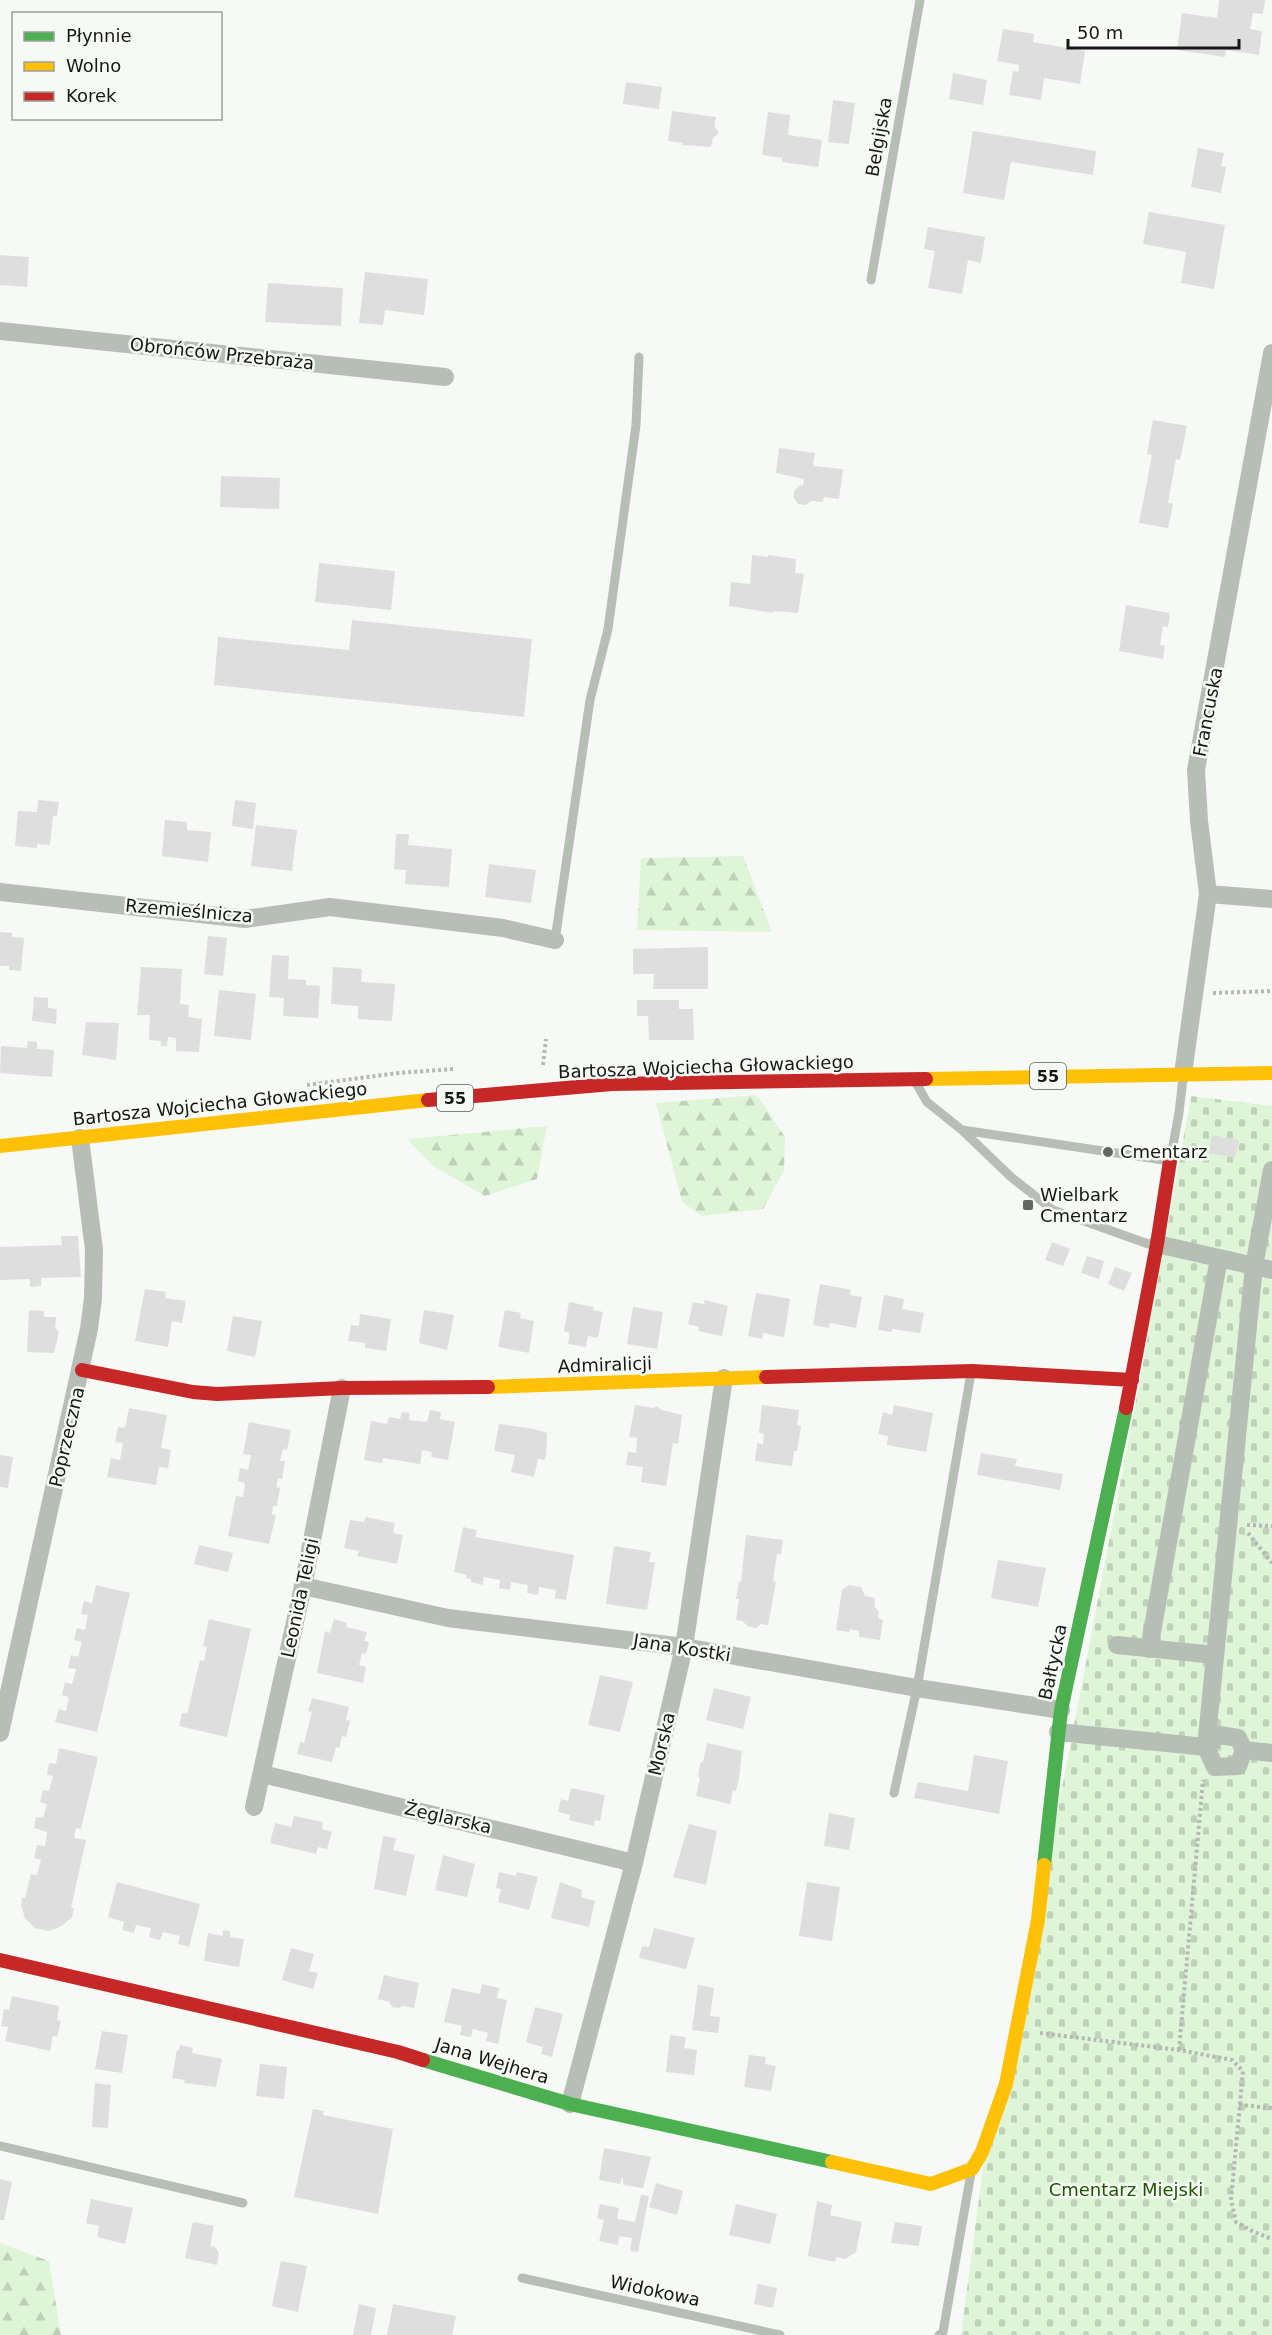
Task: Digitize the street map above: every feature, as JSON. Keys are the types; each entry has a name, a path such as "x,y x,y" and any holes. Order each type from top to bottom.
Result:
{"street":[{"name":"Obrońców Przebraża","path":"0,331 445,377"},
{"name":"Francuska","path":"1183,1074 1208,894 1199,821 1196,770 1272,353"},
{"name":"Rzemieślnicza","path":"0,892 245,919 330,907 503,928 555,940"},
{"path":"1208,894 1272,899"},
{"name":"Bartosza Wojciecha Głowackiego","path":"0,1146 424,1101 612,1084 1272,1073"},
{"name":"Poprzeczna","path":"0,1732 82,1370 93,1298 95,1267 92,1219 80,1138"},
{"name":"Bałtycka","path":"972,2169 982,2152 1006,2084 1017,2030 1038,1920 1060,1710 1132,1380 1170,1161"},
{"path":"1206,1747 1215,1655 1263,1268 1272,1170"},
{"path":"1157,1245 1263,1268"},
{"path":"1149,1648 1219,1258"},
{"name":"Admiralicji","path":"82,1370 193,1392 217,1394 342,1388 472,1388 972,1371 1132,1380"},
{"name":"Morska","path":"570,2104 634,1863 684,1647 724,1378"},
{"name":"Leonida Teligi","path":"254,1807 303,1586 342,1388"},
{"name":"Jana Kostki","path":"303,1586 448,1618 684,1647 917,1688 1060,1710"},
{"path":"1117,1645 1215,1655"},
{"path":"1058,1732 1206,1747 1219,1735 1238,1738 1244,1750 1272,1753"},
{"name":"Żeglarska","path":"262,1774 634,1863"},
{"name":"Jana Wejhera","path":"0,1959 398,2052 570,2104 931,2184 972,2169"}],"lane":[{"name":"Belgijska","path":"870,280 920,0"},
{"path":"555,940 590,700 608,629 636,425 639,357"},
{"path":"962,1130 1170,1161 1179,1113 1183,1074"},
{"path":"913,1079 927,1102 962,1130 1011,1177 1053,1209 1157,1245"},
{"path":"894,1793 917,1688 972,1371"},
{"path":"0,2146 243,2203"},
{"path":"939,2335 943,2332 972,2169"},
{"name":"Widokowa","path":"522,2278 780,2335"}],"path":[{"path":"1194,993 1272,992"},
{"path":"543,1066 546,1039"},
{"path":"1272,1526 1240,1525 1272,1563"},
{"path":"1179,2050 1206,1747"},
{"path":"1017,2030 1179,2050 1232,2060 1243,2071 1231,2200 1233,2211 1236,2222 1272,2239"},
{"path":"1239,2105 1272,2108"}],"green space":[{"path":"743,856 772,932 637,930 641,858"},
{"path":"757,1095 785,1137 784,1170 763,1209 702,1216 682,1202 656,1103"},
{"name":"Cmentarz Miejski","path":"1191,1096 1272,1106 1272,2335 961,2335 987,2138 1048,1861 1140,1380"},
{"path":"547,1126 537,1179 485,1196 433,1166 407,1139"},
{"path":"0,2243 49,2261 61,2335 0,2335"}],"building":[{"path":"1219,0 1265,0 1263,14 1253,13 1250,29 1262,31 1259,55 1226,50 1225,57 1177,50 1182,13 1217,18"},
{"path":"1003,29 1034,34 1033,42 1085,51 1080,84 1044,78 1041,100 1009,95 1013,71 1018,72 1019,65 997,61"},
{"path":"953,73 987,80 983,105 949,99"},
{"path":"626,82 662,87 659,109 623,104"},
{"path":"833,100 855,103 849,144 828,142"},
{"path":"672,111 716,117 714,126 719,133 713,138 711,147 682,145 683,143 668,141"},
{"path":"768,112 790,115 788,135 822,140 818,167 782,162 782,158 762,155"},
{"path":"973,131 1096,151 1093,175 1011,162 1004,200 963,193"},
{"path":"1198,148 1224,153 1221,166 1226,167 1221,193 1191,187"},
{"path":"1149,212 1225,225 1214,289 1181,283 1186,252 1143,244"},
{"path":"928,227 985,237 981,263 968,260 962,294 928,288 935,251 924,249"},
{"path":"0,255 29,257 27,287 0,285"},
{"path":"365,272 428,279 424,315 385,310 383,325 359,323"},
{"path":"268,283 343,288 341,326 265,322"},
{"path":"1153,420 1187,426 1180,460 1176,459 1168,503 1173,504 1168,528 1139,523 1152,455 1147,454"},
{"path":"779,448 815,453 813,466 843,469 839,499 824,497 823,502 811,501 806,505 798,504 794,498 794,491 800,485 803,486 804,479 776,473"},
{"path":"221,476 280,478 279,509 220,507"},
{"path":"752,555 796,559 795,573 804,574 798,613 774,611 774,613 729,606 731,582 750,584"},
{"path":"319,563 395,571 391,610 315,602"},
{"path":"1126,605 1170,613 1168,627 1163,626 1160,645 1165,646 1163,659 1119,651"},
{"path":"352,620 532,639 524,717 214,685 218,637 349,650"},
{"path":"38,800 59,802 57,816 53,816 50,845 37,844 37,848 15,846 18,811 37,812"},
{"path":"235,800 256,803 253,829 232,826"},
{"path":"165,820 187,822 187,830 211,832 208,862 162,856"},
{"path":"256,825 297,830 292,871 251,866"},
{"path":"396,834 409,834 408,845 452,849 449,887 405,884 406,870 394,869"},
{"path":"489,864 536,870 531,903 485,897"},
{"path":"0,932 12,933 12,937 24,938 21,971 9,970 9,966 0,966"},
{"path":"208,936 227,938 223,976 204,974"},
{"path":"708,947 708,989 653,989 654,974 633,974 633,949"},
{"path":"272,955 289,956 288,979 306,980 306,985 320,986 318,1018 283,1016 284,998 269,997"},
{"path":"141,967 182,969 180,1004 189,1005 188,1017 202,1019 199,1052 176,1051 176,1038 168,1037 167,1046 161,1046 161,1041 149,1040 150,1015 137,1015"},
{"path":"333,967 362,969 361,982 395,984 392,1021 358,1019 358,1006 331,1004"},
{"path":"219,990 256,994 251,1040 214,1036"},
{"path":"34,997 48,998 48,1008 57,1009 56,1024 32,1021"},
{"path":"637,1000 679,1000 679,1009 693,1009 694,1040 649,1040 648,1016 637,1016"},
{"path":"86,1022 119,1023 116,1060 82,1055"},
{"path":"28,1041 37,1042 37,1049 54,1050 52,1077 0,1073 1,1046 27,1048"},
{"path":"1212,1135 1239,1140 1235,1158 1209,1153"},
{"path":"61,1236 78,1236 81,1277 41,1278 41,1286 30,1287 30,1279 0,1280 0,1247 62,1245"},
{"path":"1052,1242 1070,1249 1063,1266 1045,1260"},
{"path":"1087,1256 1104,1261 1099,1279 1081,1273"},
{"path":"1115,1267 1132,1273 1124,1291 1108,1284"},
{"path":"820,1284 851,1290 850,1295 862,1297 856,1328 830,1323 829,1328 813,1325"},
{"path":"145,1289 166,1292 165,1298 186,1301 182,1323 172,1321 168,1347 135,1341"},
{"path":"756,1293 790,1299 784,1337 763,1333 762,1339 748,1336"},
{"path":"884,1295 904,1299 902,1309 924,1313 920,1333 892,1329 892,1332 878,1330"},
{"path":"705,1300 728,1306 722,1336 698,1331 699,1327 688,1324 693,1302 704,1304"},
{"path":"569,1302 594,1307 593,1310 603,1312 598,1338 588,1336 586,1347 568,1344 570,1333 564,1331"},
{"path":"633,1307 663,1312 657,1349 627,1344"},
{"path":"29,1310 44,1311 44,1317 56,1317 55,1328 59,1332 54,1353 27,1352"},
{"path":"424,1310 454,1315 447,1350 419,1343"},
{"path":"505,1310 521,1313 520,1318 534,1321 529,1353 498,1347"},
{"path":"360,1314 391,1319 386,1351 365,1348 365,1343 348,1341 351,1325 359,1326"},
{"path":"233,1316 262,1321 255,1357 227,1351"},
{"path":"635,1405 654,1408 656,1406 662,1410 682,1415 678,1444 673,1443 666,1486 641,1482 643,1467 626,1465 628,1452 636,1453 637,1438 629,1437"},
{"path":"762,1405 799,1410 797,1425 801,1426 792,1466 755,1461 757,1443 763,1444 764,1434 759,1433"},
{"path":"894,1405 933,1413 926,1452 887,1445 888,1436 878,1434 883,1412 892,1415"},
{"path":"129,1408 167,1415 161,1448 171,1450 168,1468 159,1467 156,1485 107,1477 111,1458 120,1460 123,1443 115,1442 118,1427 125,1428"},
{"path":"430,1410 441,1412 440,1419 455,1422 448,1460 431,1457 432,1452 422,1450 420,1464 383,1458 382,1463 364,1460 371,1421 387,1424 389,1417 400,1419 402,1412 410,1413 409,1420 427,1422"},
{"path":"249,1422 291,1430 287,1450 283,1449 280,1461 285,1461 282,1479 278,1478 276,1487 280,1488 277,1506 273,1506 272,1514 276,1515 269,1544 228,1536 236,1496 243,1497 245,1483 238,1481 240,1468 248,1470 251,1455 243,1454"},
{"path":"499,1424 547,1433 546,1456 544,1460 538,1459 534,1477 511,1472 515,1455 494,1451"},
{"path":"981,1453 1017,1459 1015,1466 1063,1474 1060,1490 977,1475"},
{"path":"0,1455 13,1457 8,1488 0,1487"},
{"path":"366,1517 395,1523 393,1533 403,1535 397,1564 357,1556 359,1551 344,1548 350,1520 364,1522"},
{"path":"463,1527 477,1530 475,1537 574,1555 566,1600 555,1598 556,1590 539,1587 538,1595 527,1593 528,1585 511,1582 510,1590 499,1588 500,1580 484,1577 483,1585 471,1582 471,1579 466,1578 467,1575 454,1572"},
{"path":"746,1535 783,1540 781,1554 777,1554 773,1581 776,1582 768,1625 761,1624 756,1628 736,1620 739,1599 736,1599 739,1581 741,1582"},
{"path":"199,1545 233,1553 228,1572 194,1564"},
{"path":"614,1546 651,1552 649,1562 655,1562 647,1610 606,1604"},
{"path":"998,1560 1046,1568 1038,1607 991,1598"},
{"path":"96,1585 130,1593 97,1732 55,1722 59,1709 66,1711 69,1697 62,1695 65,1682 72,1684 76,1669 68,1668 71,1655 78,1657 82,1642 74,1640 77,1628 85,1630 88,1615 81,1614 84,1601 92,1603"},
{"path":"849,1585 861,1587 865,1596 875,1598 874,1606 879,1612 878,1618 883,1620 880,1640 859,1637 859,1631 836,1630 842,1590"},
{"path":"209,1619 251,1629 227,1737 179,1726 182,1713 187,1714 200,1660 204,1661 207,1647 203,1646"},
{"path":"334,1619 347,1623 346,1627 367,1632 364,1641 369,1642 366,1654 362,1653 359,1665 366,1667 363,1683 317,1673 325,1631 330,1633"},
{"path":"600,1675 633,1682 620,1732 588,1725"},
{"path":"714,1688 751,1697 743,1729 706,1720"},
{"path":"312,1698 349,1707 346,1720 350,1721 346,1737 342,1736 332,1762 297,1754 300,1742 304,1743 312,1712 308,1711"},
{"path":"707,1743 742,1751 739,1778 730,1804 696,1796 700,1777 698,1777 699,1769"},
{"path":"59,1748 98,1757 81,1829 76,1828 74,1838 86,1840 71,1908 74,1908 72,1917 62,1926 49,1931 35,1928 25,1918 21,1905 31,1874 37,1875 41,1860 34,1858 37,1845 45,1846 47,1832 34,1828 36,1817 43,1818 47,1804 40,1802 43,1790 49,1791 53,1776 47,1775 49,1763 56,1764"},
{"path":"974,1755 1008,1761 999,1814 914,1798 918,1782 968,1791"},
{"path":"571,1788 605,1795 600,1821 595,1820 594,1826 569,1820 570,1815 558,1812 561,1799 568,1801"},
{"path":"829,1813 855,1818 849,1850 824,1846"},
{"path":"294,1816 323,1822 322,1829 332,1832 327,1849 318,1847 316,1854 270,1843 275,1823 291,1827"},
{"path":"689,1824 717,1831 706,1885 673,1877"},
{"path":"383,1836 396,1838 393,1850 415,1855 406,1896 374,1889"},
{"path":"443,1855 475,1864 467,1897 435,1890"},
{"path":"499,1872 516,1876 517,1872 538,1877 529,1910 498,1902 501,1889 496,1888"},
{"path":"117,1882 200,1904 189,1947 178,1944 180,1936 163,1932 160,1940 149,1937 151,1928 136,1925 134,1933 122,1930 124,1922 108,1917"},
{"path":"560,1882 582,1890 581,1897 595,1901 589,1927 551,1918"},
{"path":"807,1882 840,1887 832,1941 799,1936"},
{"path":"654,1928 695,1938 686,1969 639,1958 642,1946 649,1947"},
{"path":"223,1930 230,1931 230,1937 244,1939 239,1967 204,1961 208,1933 223,1936"},
{"path":"291,1948 314,1954 309,1971 318,1973 313,1989 282,1980"},
{"path":"384,1975 419,1983 414,2008 392,2007 389,2002 378,1999"},
{"path":"482,1984 499,1988 497,1998 507,2000 498,2044 486,2041 488,2033 473,2029 471,2037 460,2035 462,2026 444,2022 452,1988 480,1994"},
{"path":"698,1985 714,1988 710,2016 720,2017 718,2033 692,2030"},
{"path":"12,1996 59,2006 57,2020 61,2021 57,2037 53,2036 50,2051 5,2041 8,2027 1,2026 4,2009 9,2010"},
{"path":"535,2007 563,2014 552,2057 541,2054 543,2047 526,2042"},
{"path":"102,2031 128,2035 122,2073 95,2069"},
{"path":"670,2035 686,2037 684,2048 697,2050 694,2075 666,2072"},
{"path":"180,2045 193,2048 192,2053 222,2059 216,2087 184,2083 185,2080 172,2078"},
{"path":"749,2055 766,2057 765,2064 776,2066 771,2091 744,2087"},
{"path":"260,2064 287,2067 284,2099 256,2096"},
{"path":"95,2083 111,2085 108,2128 92,2127"},
{"path":"313,2109 324,2111 323,2115 393,2129 378,2214 294,2197"},
{"path":"604,2148 651,2157 643,2188 623,2185 623,2176 620,2184 599,2180"},
{"path":"0,2179 12,2182 4,2220 0,2220"},
{"path":"656,2183 683,2191 677,2215 649,2207"},
{"path":"641,2195 649,2196 638,2252 630,2251 632,2238 619,2236 618,2245 599,2241 604,2220 597,2218 600,2204 619,2208 617,2219 635,2222"},
{"path":"91,2199 133,2208 125,2244 97,2237 99,2226 86,2223"},
{"path":"817,2201 832,2205 830,2215 862,2222 856,2252 845,2259 836,2257 835,2262 808,2256"},
{"path":"736,2204 777,2214 770,2244 729,2235"},
{"path":"193,2222 214,2226 210,2246 215,2247 219,2253 217,2265 185,2258"},
{"path":"895,2222 922,2226 919,2246 891,2243"},
{"path":"281,2261 307,2266 298,2312 272,2306"},
{"path":"758,2284 777,2288 773,2308 754,2304"},
{"path":"359,2304 376,2308 371,2335 353,2335"},
{"path":"393,2304 456,2316 452,2335 387,2335"}],"traffic: fast":[{"path":"1044,1865 1061,1710 1126,1408"},
{"path":"423,2060 570,2104 832,2162"}],"traffic: slow":[{"path":"926,1079 1272,1073"},
{"path":"0,1146 428,1100"},
{"path":"488,1387 766,1377"},
{"path":"832,2162 931,2184 972,2169 982,2152 1006,2084 1038,1920 1044,1865"}],"traffic: jam":[{"path":"428,1100 612,1084 926,1079"},
{"path":"1126,1408 1170,1161"},
{"path":"82,1370 193,1392 217,1394 342,1388 488,1387"},
{"path":"766,1377 972,1371 1132,1380"},
{"path":"0,1960 398,2052 423,2060"}],"place":[{"name":"Cmentarz","path":"1108,1152"},
{"name":"Wielbark Cmentarz","path":"1028,1205"}]}
